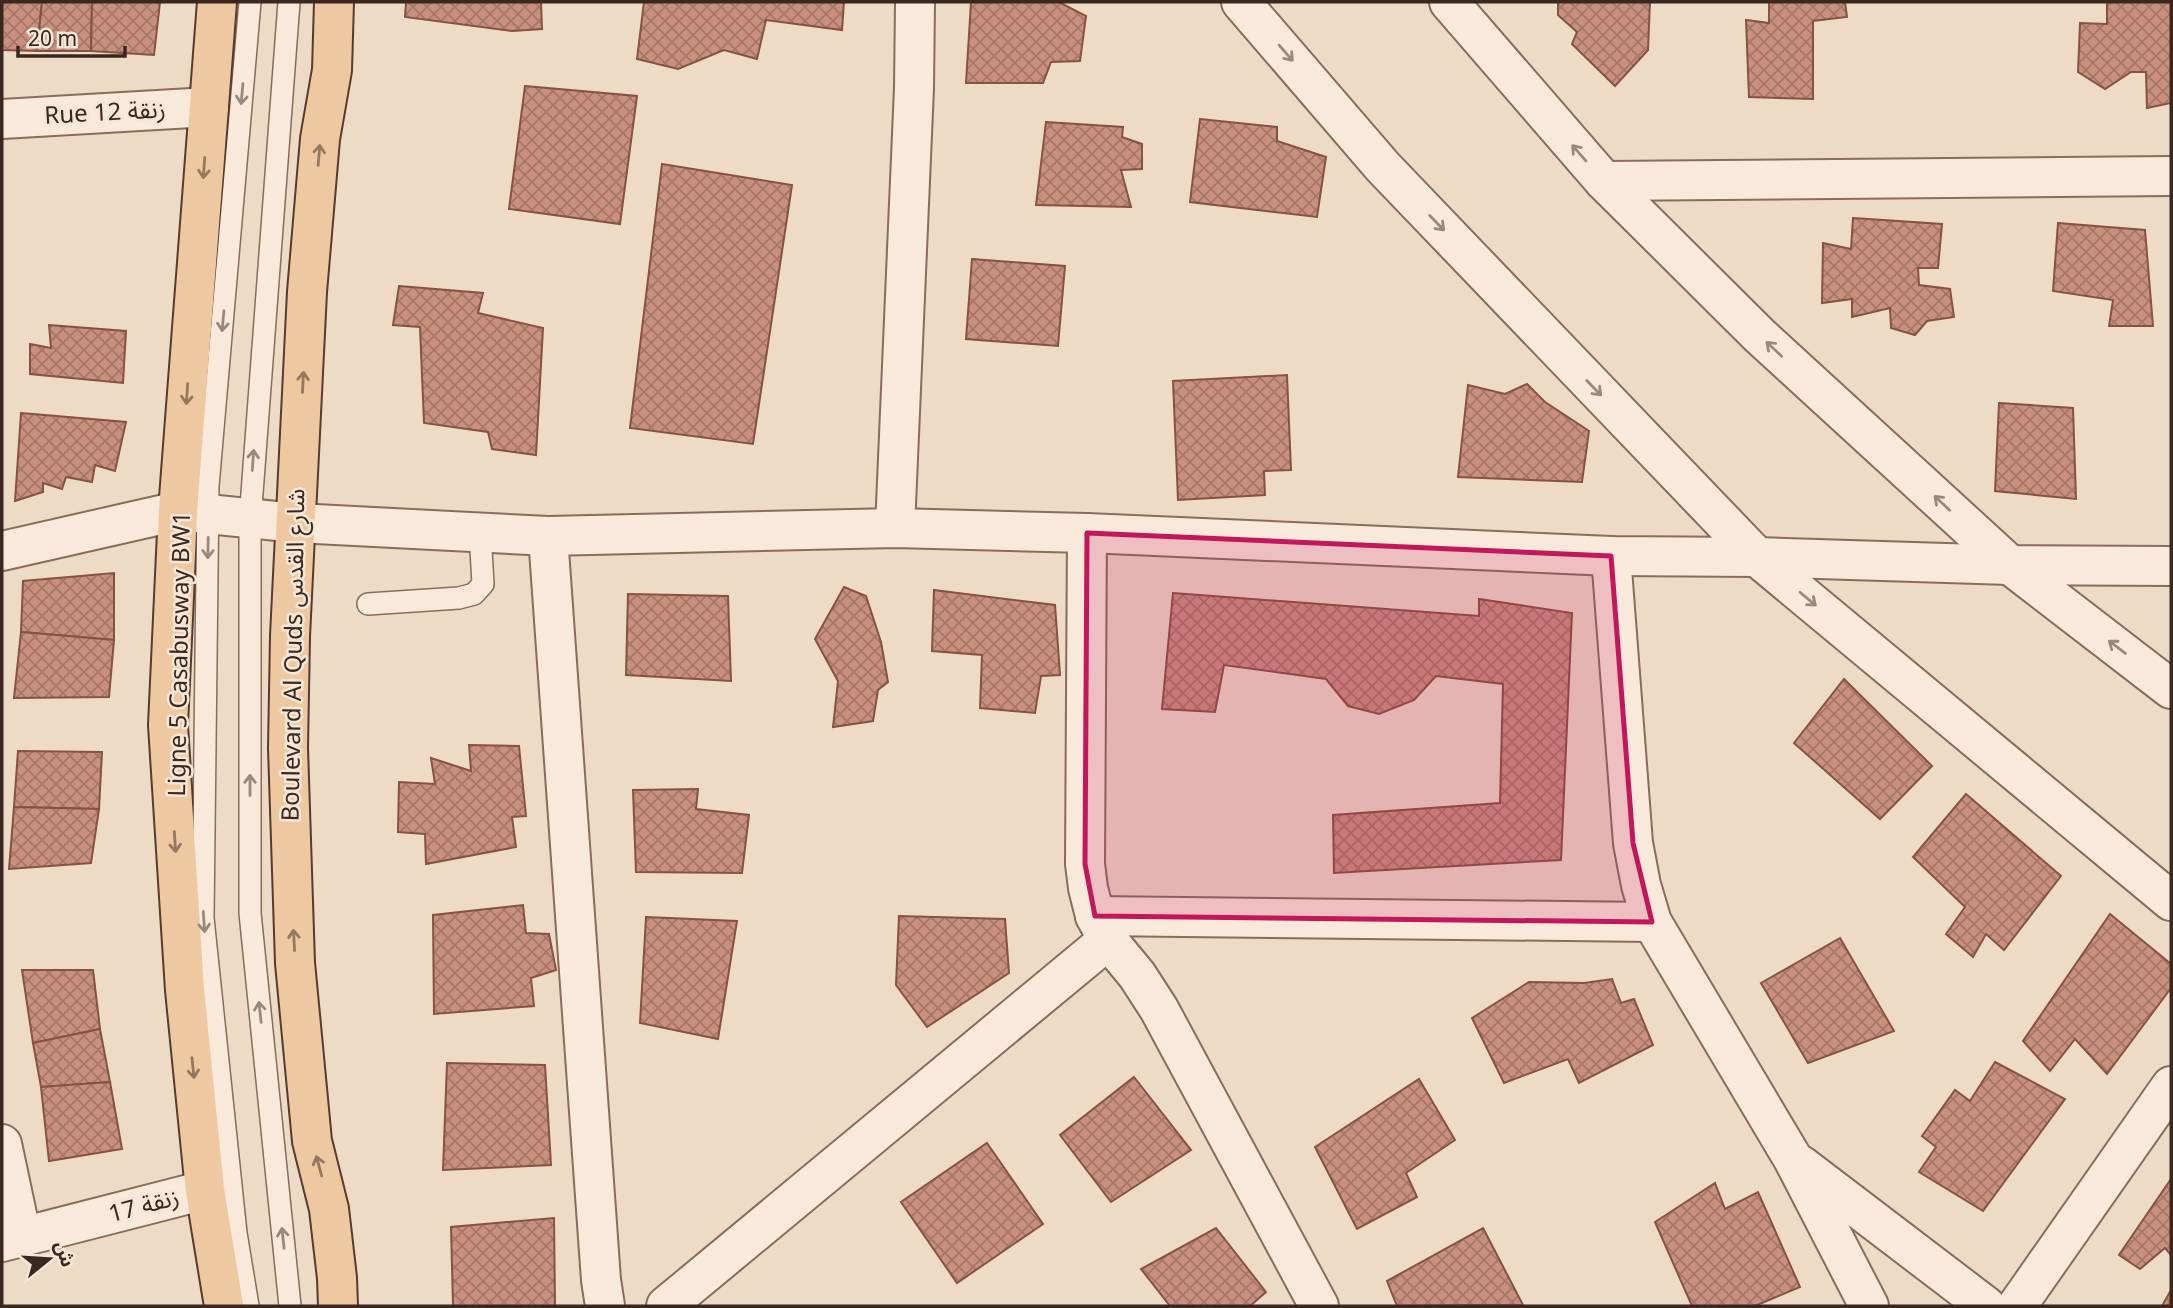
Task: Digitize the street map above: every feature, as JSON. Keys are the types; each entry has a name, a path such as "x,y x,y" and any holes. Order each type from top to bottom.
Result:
{"main road":[{"path":"217,2 209,107 193,513 168,726 185,990 205,1190 224,1306"},
{"name":"Boulevard Al Quds شارع القدس","path":"334,2 332,70 320,139 307,292 290,636 288,748 295,963 313,1140 329,1209 338,1306"}],"street":[{"path":"895,528 914,102 915,2"},
{"path":"1241,2 1383,167 1757,557 2171,901"},
{"path":"1449,2 1604,181 1760,336 2010,565 2171,689"},
{"name":"Rue 12 زنقة","path":"2,119 209,107"},
{"path":"1604,181 2171,176"},
{"path":"2,551 193,513 296,523 548,536 895,528 1087,533 1611,556 2171,566"},
{"path":"1087,533 1085,864 1088,888 1102,928 1159,1009 1320,1306"},
{"path":"548,536 605,1306"},
{"path":"1611,556 1633,844 1641,885 1653,922 1793,1159 1869,1306"},
{"path":"666,1306 1102,928 1653,922"},
{"path":"2017,1306 2171,1086"},
{"path":"2,1144 12,1240"},
{"path":"1793,1159 1986,1306"},
{"name":"زنقة 17","path":"12,1240 205,1190"}],"lane":[{"name":"Ligne 5 Casabusway BW1","path":"248,1306 236,1233 203,918 193,513 208,486 250,2"},
{"path":"289,2 250,520 250,913 290,1306"},
{"path":"368,604 459,598 474,594 483,584 480,533"}],"highlighted area":[{"path":"1087,533 1611,556 1633,843 1652,922 1095,916 1085,864"}],"building":[{"path":"2,2 42,2 37,51 2,50"},
{"path":"42,2 92,2 91,51 37,51"},
{"path":"92,2 160,2 154,55 91,51"},
{"path":"406,2 541,2 542,29 512,31 405,17"},
{"path":"644,2 844,2 842,30 766,20 757,59 724,50 678,69 637,59"},
{"path":"971,2 1059,2 1086,16 1080,61 1051,62 1043,83 966,83"},
{"path":"1558,2 1650,2 1648,50 1615,86 1572,44 1577,32 1558,15"},
{"path":"1769,2 1845,2 1847,17 1813,21 1813,99 1749,97 1746,20 1769,23"},
{"path":"2107,2 2171,2 2171,103 2147,108 2146,72 2131,72 2105,89 2078,72 2080,23 2107,24"},
{"path":"525,86 637,96 620,224 509,209"},
{"path":"1200,119 1277,127 1277,141 1326,157 1317,217 1190,202"},
{"path":"1046,122 1123,127 1122,137 1142,144 1142,169 1121,170 1131,207 1036,205"},
{"path":"662,164 792,185 753,444 630,428"},
{"path":"1853,218 1942,224 1938,268 1918,268 1919,285 1950,289 1954,317 1927,321 1915,335 1891,328 1890,308 1852,317 1852,299 1822,303 1823,243 1851,249"},
{"path":"2058,223 2145,230 2153,326 2109,326 2113,300 2053,291"},
{"path":"972,259 1065,266 1058,346 966,339"},
{"path":"399,286 483,293 478,313 543,328 536,455 492,449 488,432 424,423 420,327 393,325"},
{"path":"49,325 126,331 123,383 30,374 30,344 51,348"},
{"path":"1287,375 1291,470 1264,471 1265,495 1178,500 1173,381"},
{"path":"1527,384 1545,402 1589,431 1582,482 1458,477 1468,385 1505,394"},
{"path":"1999,403 2073,408 2076,499 1995,491"},
{"path":"21,413 126,422 115,471 95,465 92,482 66,477 62,489 43,483 43,492 15,501"},
{"path":"114,573 114,640 21,632 23,581"},
{"path":"844,587 866,596 881,642 888,682 878,690 873,721 833,727 838,681 815,639"},
{"path":"934,590 1055,605 1060,675 1041,676 1035,713 980,708 982,655 932,651"},
{"path":"1173,593 1479,616 1479,599 1572,613 1561,860 1334,873 1333,815 1500,803 1503,684 1436,676 1414,700 1379,714 1348,706 1326,679 1224,665 1215,712 1162,709"},
{"path":"628,594 728,596 731,681 626,675"},
{"path":"21,632 114,640 109,697 14,698"},
{"path":"1844,679 1932,766 1880,819 1794,743"},
{"path":"469,745 519,746 526,816 512,817 516,847 426,864 425,834 398,832 399,782 435,784 431,758 471,771"},
{"path":"18,751 102,752 99,809 14,807"},
{"path":"698,789 696,809 749,815 742,873 636,872 633,790"},
{"path":"1966,794 2061,876 2004,950 1986,934 1973,957 1946,934 1965,907 1913,857"},
{"path":"14,807 99,809 91,863 9,869"},
{"path":"523,905 526,933 549,934 556,970 531,978 534,1006 434,1014 433,915"},
{"path":"2110,914 2171,964 2171,988 2107,1074 2075,1039 2050,1071 2023,1041"},
{"path":"899,916 1005,919 1009,973 927,1027 896,985"},
{"path":"646,917 737,921 718,1039 640,1023"},
{"path":"1840,938 1894,1031 1808,1063 1761,983"},
{"path":"22,970 93,970 100,1029 33,1043"},
{"path":"1612,979 1621,1003 1634,999 1653,1045 1579,1083 1568,1059 1504,1083 1472,1018 1529,982 1584,983"},
{"path":"100,1029 110,1082 41,1087 33,1043"},
{"path":"1995,1062 2065,1099 1983,1211 1919,1172 1936,1147 1922,1136 1955,1090 1970,1101"},
{"path":"447,1063 545,1065 551,1165 443,1170"},
{"path":"1134,1077 1191,1150 1111,1202 1060,1135"},
{"path":"1419,1079 1455,1140 1406,1173 1417,1197 1357,1229 1315,1147"},
{"path":"110,1082 122,1149 49,1161 41,1087"},
{"path":"987,1143 1043,1224 957,1283 901,1202"},
{"path":"2171,1179 2171,1255 2165,1248 2140,1269 2119,1255"},
{"path":"1715,1183 1725,1209 1758,1192 1800,1287 1755,1306 1692,1306 1655,1222"},
{"path":"554,1218 555,1306 453,1306 451,1227"},
{"path":"1216,1228 1266,1292 1250,1306 1170,1306 1141,1269"},
{"path":"1483,1228 1523,1305 1397,1306 1387,1281"},
{"path":"2171,1290 2171,1306 2162,1306"}]}
